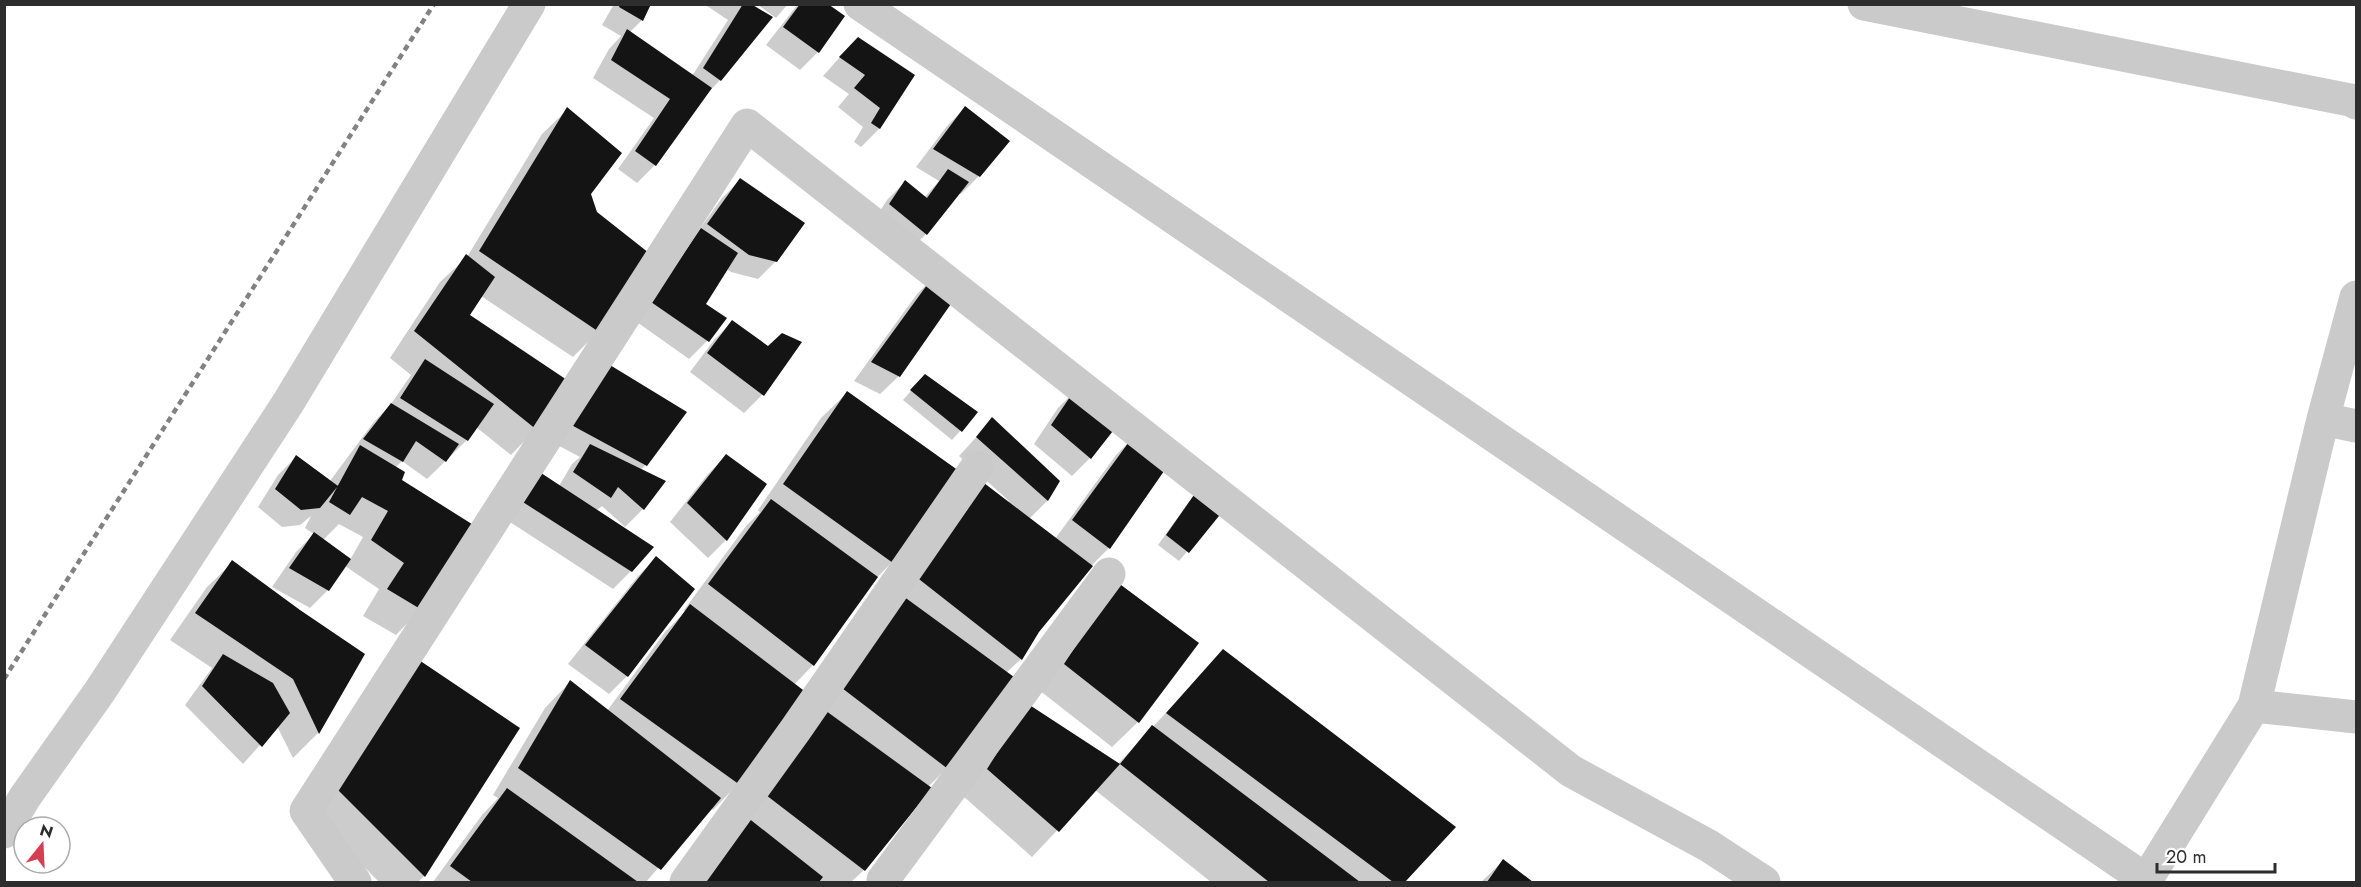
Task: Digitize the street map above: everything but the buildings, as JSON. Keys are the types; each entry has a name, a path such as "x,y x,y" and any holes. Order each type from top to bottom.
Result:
{"street":[{"path":"4,832 25,797 100,691 288,403 529,4"},
{"path":"860,4 2147,882 2254,705 2323,419 2356,297"},
{"path":"1864,4 2356,103"},
{"path":"355,882 306,811 747,125 1571,771 1709,846 1764,882"},
{"path":"2323,419 2356,426"},
{"path":"686,882 796,729 977,468"},
{"path":"884,882 1109,574"},
{"path":"2254,705 2356,717"}],"railway":[{"path":"4,679 434,4"}]}
